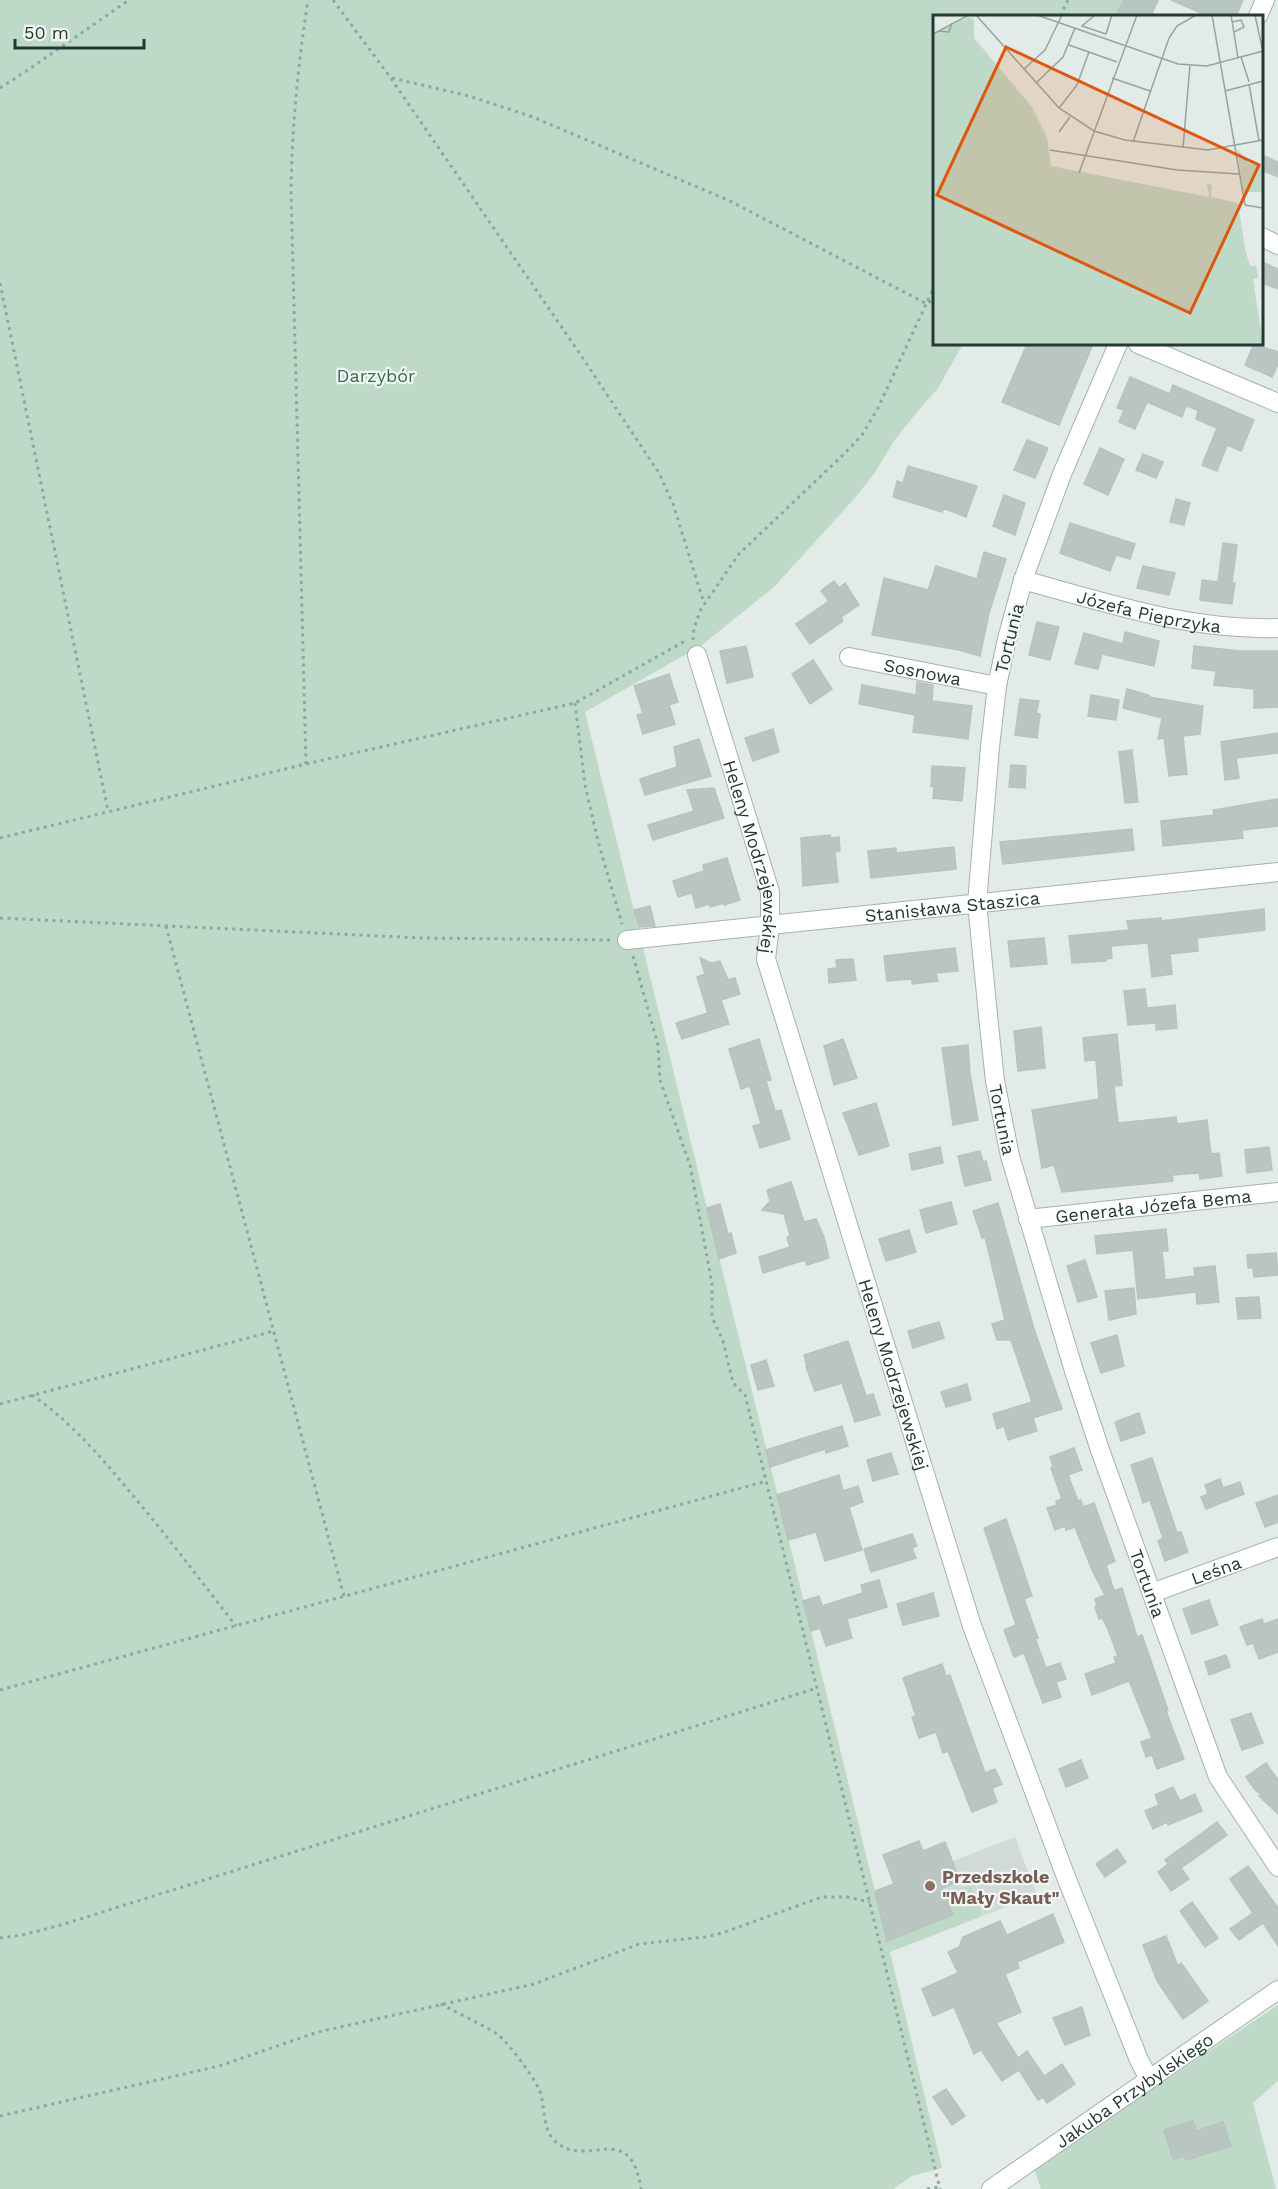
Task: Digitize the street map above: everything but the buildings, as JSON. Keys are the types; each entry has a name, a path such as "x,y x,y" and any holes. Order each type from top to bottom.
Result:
{"street":[{"path":"1258,15 1265,0"},
{"path":"1263,237 1278,244"},
{"name":"Tortunia","path":"1118,345 1062,474 1023,580 1007,639 998,686 990,747 977,903 995,1081 1010,1156 1028,1220 1100,1450 1218,1777 1278,1867"},
{"path":"1140,345 1278,403"},
{"name":"Józefa Pieprzyka","path":"1023,580 1185,622 1242,628 1278,628"},
{"name":"Heleny Modrzejewskiej","path":"697,655 770,892 770,926 766,959 972,1626 1066,1877 1139,2060 1149,2079"},
{"name":"Sosnowa","path":"849,657 998,686"},
{"name":"Stanisława Staszica","path":"627,940 1278,872"},
{"name":"Generała Józefa Bema","path":"1028,1220 1278,1192"},
{"name":"Leśna","path":"1152,1593 1278,1547"},
{"name":"Jakuba Przybylskiego","path":"991,2189 1278,1990"}],"path":[{"path":"0,88 129,0"},
{"path":"306,764 291,191 294,108 308,0"},
{"path":"333,0 390,77 572,341 658,473 673,504 704,603"},
{"path":"1060,15 1068,0"},
{"path":"390,77 469,96 533,117 730,201 927,304"},
{"path":"0,283 108,810"},
{"path":"0,838 108,810 575,703 692,637 704,603 747,545 862,435 878,408 933,289"},
{"path":"927,304 933,299"},
{"path":"575,703 585,785 598,841 658,1045 660,1080 690,1165 712,1284 712,1317 723,1341 733,1383 745,1393 939,2188 927,2189"},
{"path":"0,918 422,939 627,940"},
{"path":"166,926 344,1596"},
{"path":"0,1404 274,1330"},
{"path":"32,1395 55,1411 98,1453 236,1626"},
{"path":"0,1690 767,1481"},
{"path":"0,1938 61,1925 817,1688"},
{"path":"0,2116 219,2066 318,2032 534,1984 639,1944 722,1933 822,1897 847,1897 870,1902"},
{"path":"441,2004 498,2035 516,2054 540,2090 546,2123 553,2139 566,2149 581,2151 612,2148 632,2159 639,2175 641,2189"}],"shaded area":[{"path":"1015,1837 1037,1895 890,1952 875,1891"}],"green space":[{"name":"Darzybór","path":"0,0 1124,0 1116,15 933,15 933,345 962,345 938,388 894,441 874,474 774,587 702,645 585,712 887,1940 953,1915 946,1896 971,1886 982,1916 890,1952 942,2168 912,2176 893,2189 0,2189"},
{"path":"1278,2005 1278,2081 1253,2103 1276,2189 1041,2189 1034,2168"}],"place":[{"name":"Przedszkole \"Mały Skaut\"","path":"930,1886"}]}
